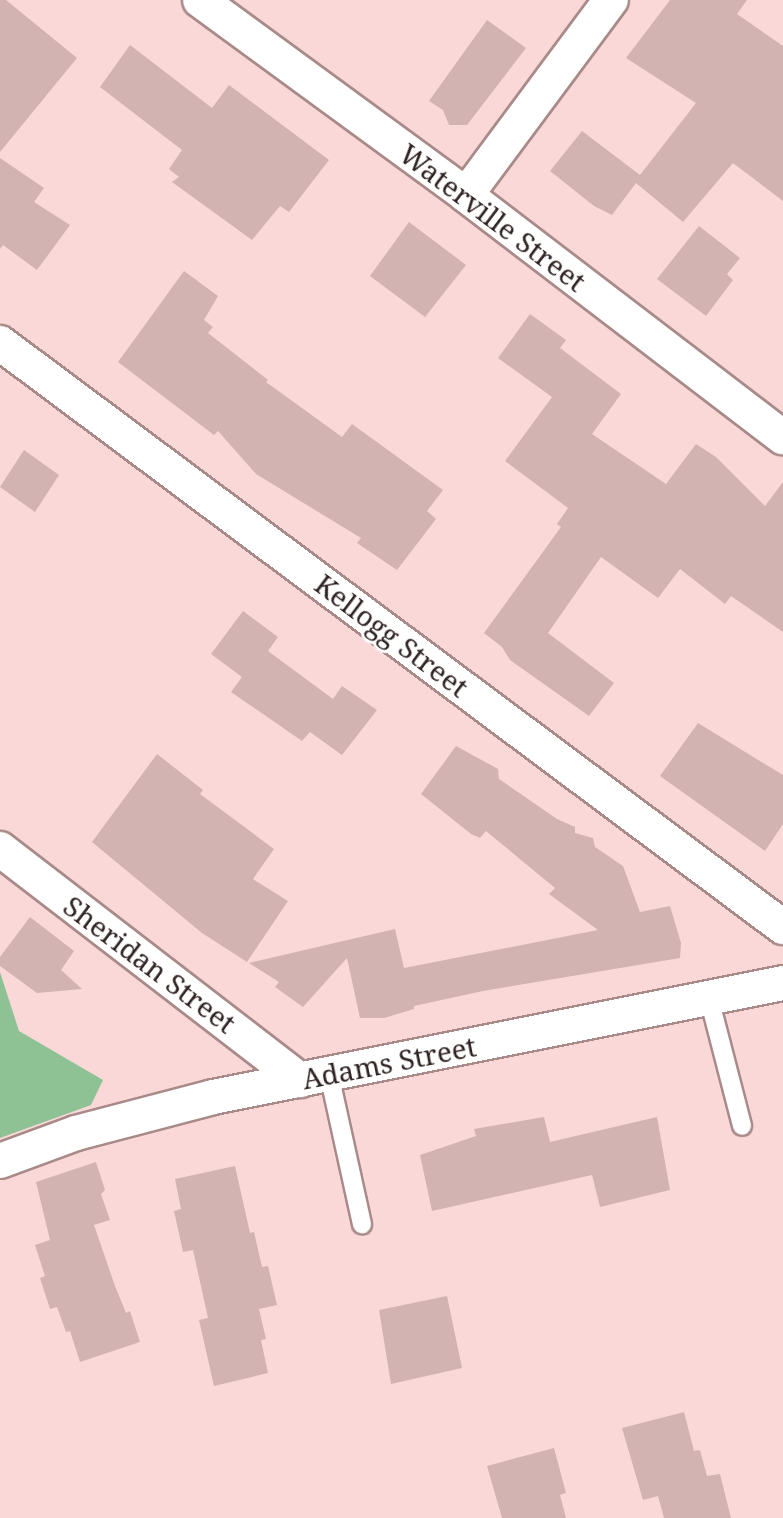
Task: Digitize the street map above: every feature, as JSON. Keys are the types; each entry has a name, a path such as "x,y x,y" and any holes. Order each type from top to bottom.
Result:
{"street":[{"name":"Waterville Street","path":"200,0 466,195 782,434"},
{"path":"466,195 611,0"},
{"name":"Kellogg Street","path":"0,343 783,927"},
{"name":"Sheridan Street","path":"0,849 315,1077"},
{"name":"Adams Street","path":"0,1161 76,1133 213,1097 783,983"}],"lane":[{"path":"709,998 742,1126"},
{"path":"315,1077 362,1224"}],"green space":[{"path":"0,972 19,1031 103,1080 91,1105 0,1138"}],"building":[{"path":"0,0 6,0 77,58 0,152"},
{"path":"670,0 747,0 737,14 783,46 783,201 733,163 683,222 636,183 612,215 594,206 550,171 582,131 640,175 696,103 626,58"},
{"path":"487,20 526,48 467,125 449,125 443,110 429,101"},
{"path":"130,45 212,108 229,85 329,160 289,212 280,206 252,240 172,182 179,177 169,169 182,150 100,87"},
{"path":"0,158 44,188 34,202 70,225 37,270 3,245 0,249"},
{"path":"409,222 466,265 425,317 370,276"},
{"path":"699,226 740,258 727,274 733,280 706,316 657,279"},
{"path":"184,271 218,296 204,320 213,327 208,333 268,380 266,382 342,437 352,424 443,490 427,511 436,519 397,570 357,543 361,538 256,474 218,431 214,435 118,362"},
{"path":"530,314 566,340 560,348 621,394 592,434 666,484 696,444 716,457 765,506 783,482 783,632 731,596 725,604 680,569 658,598 601,557 548,633 614,683 589,716 510,660 502,647 484,633 561,527 557,524 568,508 505,461 552,397 498,358"},
{"path":"24,450 59,475 35,512 0,487"},
{"path":"243,611 278,637 268,651 333,699 342,686 377,710 342,755 310,732 302,741 231,692 242,677 211,654"},
{"path":"698,723 783,775 783,824 765,851 660,776"},
{"path":"456,746 498,769 499,779 557,819 575,827 575,833 593,838 595,847 623,866 640,912 670,906 681,943 680,958 483,991 414,1006 414,1009 384,1018 360,1018 347,958 303,1007 275,987 279,982 249,963 395,929 404,968 598,930 549,894 555,888 486,831 480,838 471,834 421,794"},
{"path":"157,754 203,790 200,794 274,849 253,879 288,901 247,962 202,933 92,842"},
{"path":"30,917 74,951 61,970 82,989 37,993 0,966 0,957"},
{"path":"544,1117 550,1142 657,1117 670,1190 600,1207 592,1175 432,1211 420,1155 476,1136 474,1129"},
{"path":"96,1162 105,1190 101,1194 110,1220 94,1225 115,1286 126,1313 130,1311 140,1342 80,1362 70,1331 66,1332 57,1307 50,1309 40,1278 45,1276 35,1245 50,1240 36,1182"},
{"path":"235,1166 250,1233 254,1232 262,1267 268,1266 277,1305 259,1309 266,1339 261,1340 268,1373 214,1386 199,1320 208,1318 193,1250 183,1252 174,1211 181,1209 175,1179"},
{"path":"447,1296 462,1368 391,1384 379,1310"},
{"path":"684,1412 694,1451 700,1450 707,1476 720,1474 731,1518 664,1518 658,1496 643,1500 622,1428"},
{"path":"554,1448 566,1493 560,1495 566,1518 502,1518 487,1466"}]}
